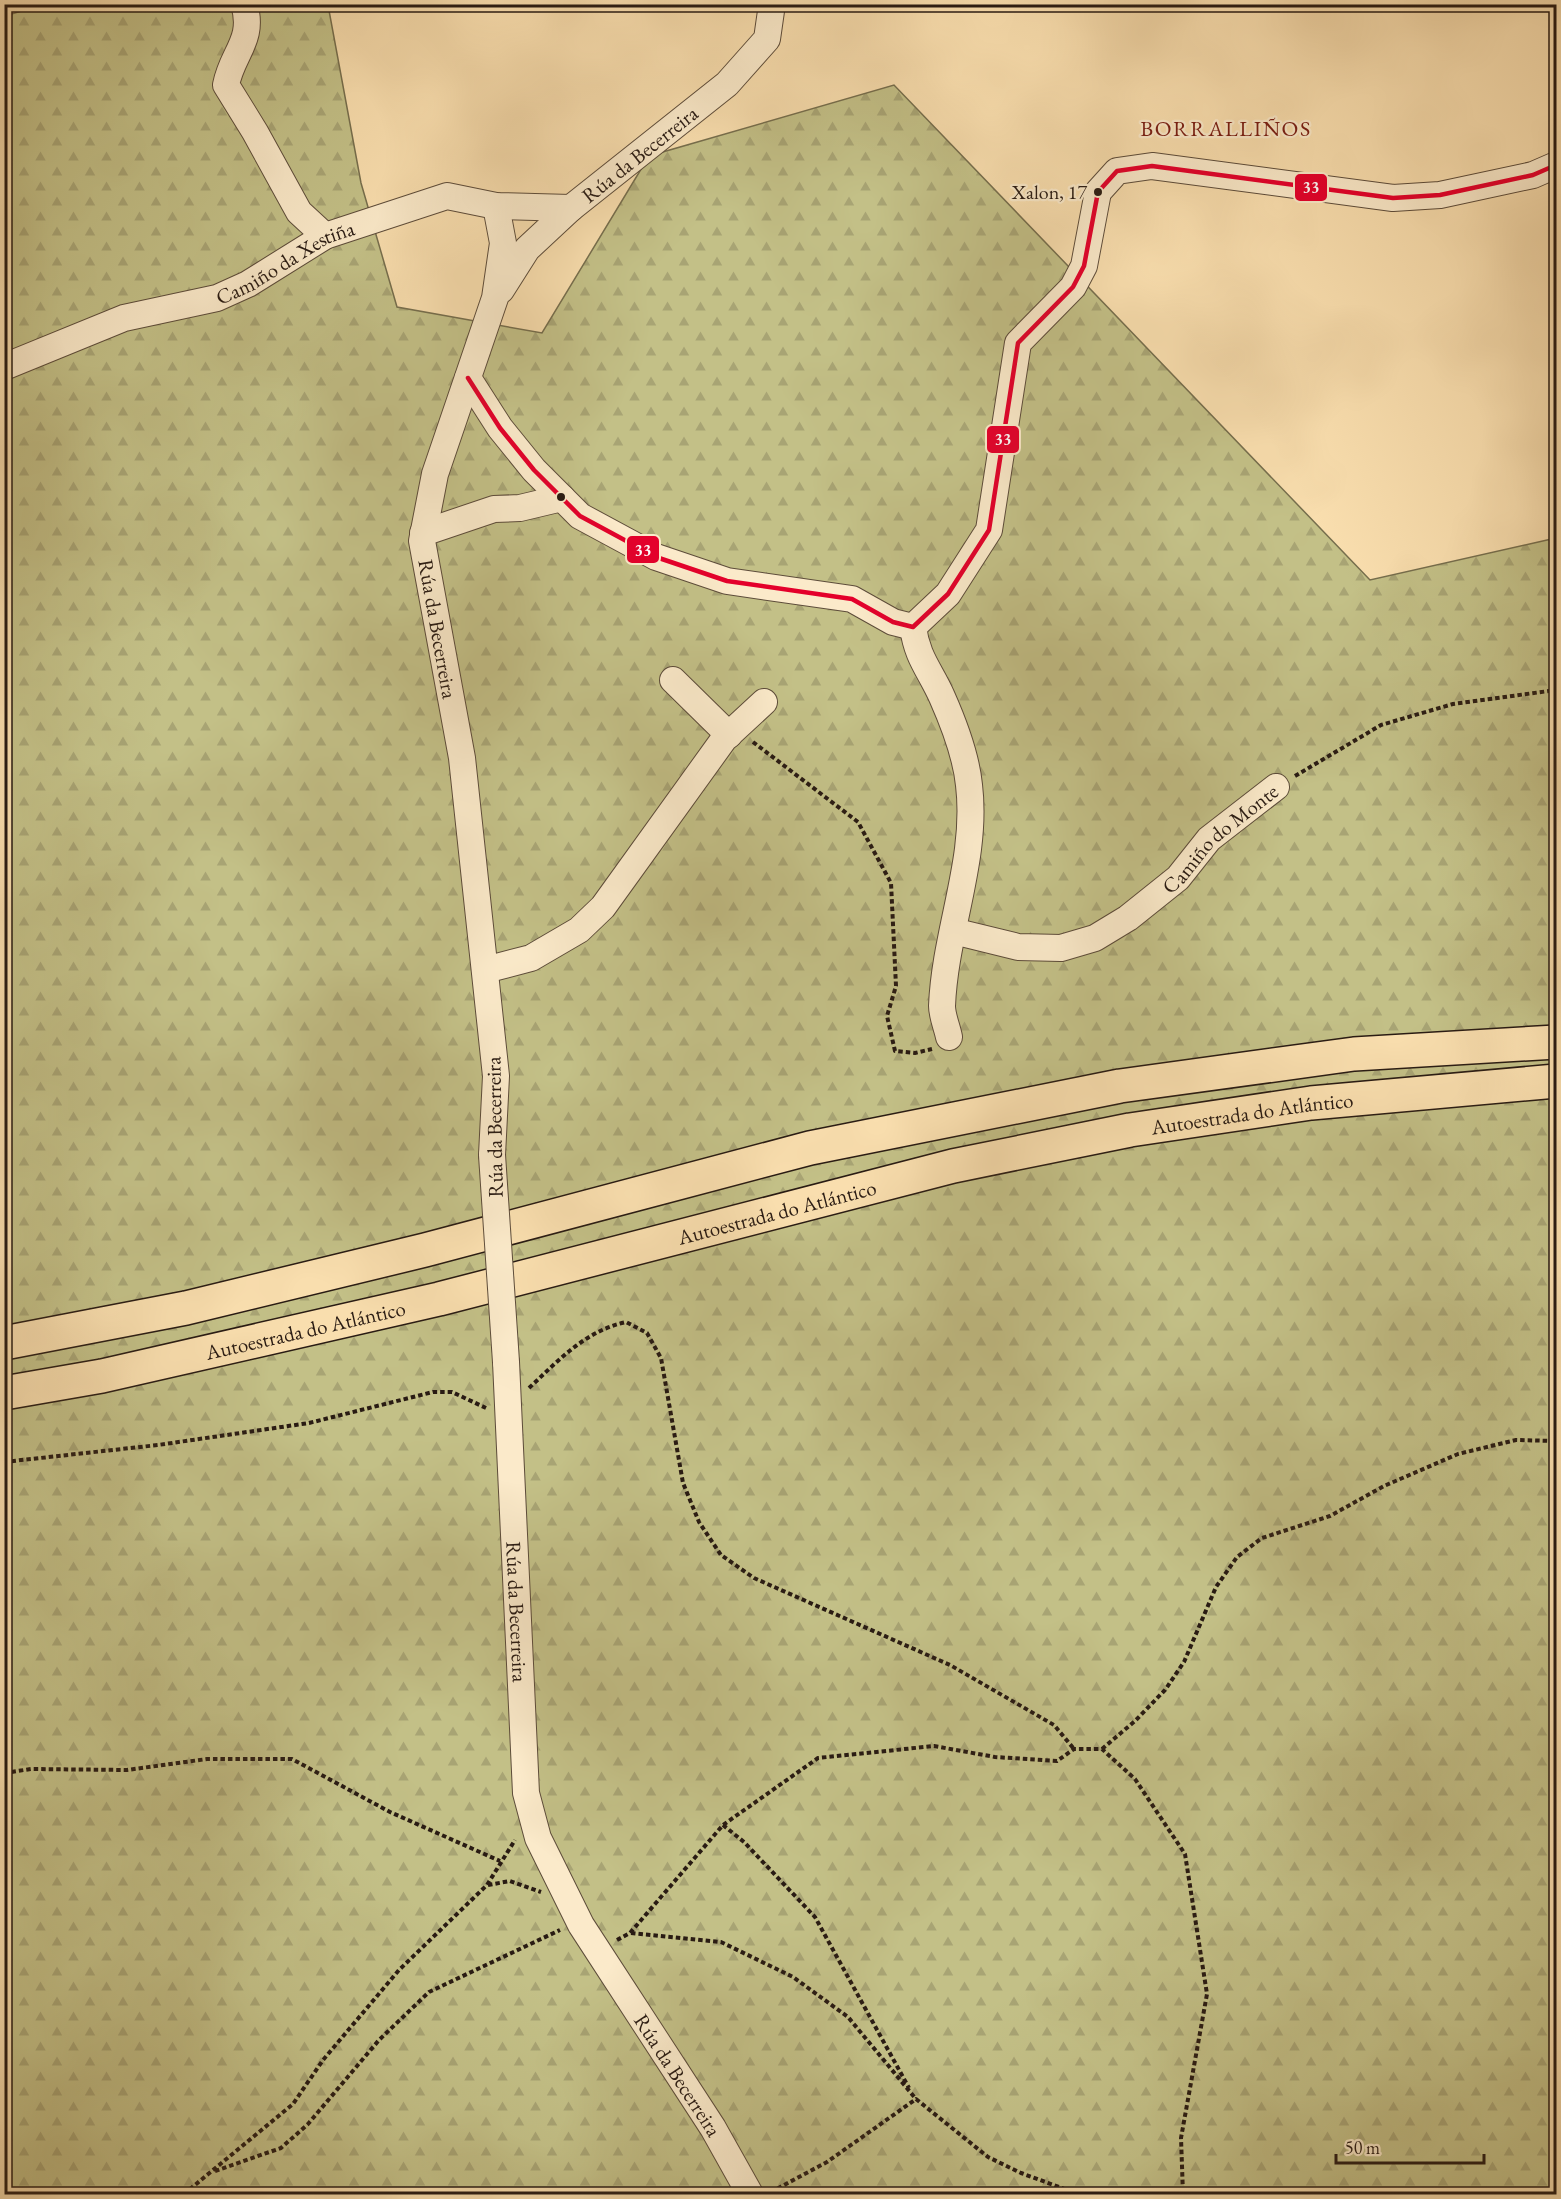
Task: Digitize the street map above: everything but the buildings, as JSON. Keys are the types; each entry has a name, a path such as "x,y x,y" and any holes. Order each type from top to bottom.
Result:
{"highway":[{"name":"Autoestrada do Atlántico","path":"4,1343 186,1308 425,1250 810,1148 1120,1086 1354,1054 1557,1042"},
{"name":"Autoestrada do Atlántico","path":"4,1393 102,1376 439,1299 953,1166 1130,1130 1311,1103 1557,1082"}],"street":[{"path":"244,4 249,20 245,40 229,69 226,85 255,132 299,213 325,236"},
{"name":"Rúa da Becerreira","path":"495,298 527,249 571,208 727,84 767,39 772,4"},
{"path":"913,627 948,594 988,530 1018,343 1073,287 1084,266 1098,192 1117,171 1152,166 1393,198 1440,195 1533,175 1557,165"},
{"name":"Camiño da Xestiña","path":"4,367 124,318 217,298 248,285 325,236 447,196 496,206 571,208"},
{"name":"Rúa da Becerreira","path":"496,206 503,243 495,298 435,474 422,541 462,758 496,1076 492,1155 506,1362 526,1793 538,1838 576,1914 713,2128 750,2194"},
{"path":"468,378 500,428 534,470 580,516 656,557 727,580 852,599 893,622 913,627"},
{"path":"423,533 494,509 520,508 562,498"},
{"path":"913,627 915,648 942,697 961,748 969,785 970,846 953,931 942,1008 949,1037"},
{"path":"673,680 732,732"},
{"path":"485,970 531,958 579,930 595,915 732,732 764,702"},
{"name":"Camiño do Monte","path":"953,931 1018,947 1060,948 1095,938 1128,918 1178,878 1209,839 1276,787"}],"path":[{"name":"Camiño do Monte","path":"1276,787 1382,725 1453,705 1557,690"},
{"path":"732,732 858,822 891,883 896,986 887,1016 895,1051 915,1053 941,1047 949,1037"},
{"path":"4,1461 158,1445 309,1423 433,1392 452,1392 507,1415 572,1347 604,1327 626,1322 647,1333 661,1358 683,1483 699,1522 722,1555 764,1583 950,1665 1054,1725 1074,1749"},
{"path":"597,1949 630,1933 723,1825 819,1758 934,1746 995,1757 1057,1761 1074,1749 1102,1749 1136,1721 1165,1690 1184,1662 1216,1587 1237,1557 1262,1538 1330,1516 1384,1486 1458,1454 1516,1440 1557,1441"},
{"path":"1102,1749 1135,1779 1185,1854 1207,1994 1181,2138 1184,2194"},
{"path":"4,1773 31,1769 128,1770 207,1759 292,1759 390,1812 500,1861"},
{"path":"184,2194 293,2104 323,2060 399,1970 487,1885 500,1861 532,1816"},
{"path":"723,1825 744,1842 815,1917 916,2099"},
{"path":"212,2172 281,2148 308,2124 379,2040 429,1992 550,1934 576,1914 510,1881 487,1885"},
{"path":"630,1933 721,1942 794,1977 848,2017 916,2099 988,2157 1020,2173 1078,2194"},
{"path":"766,2194 827,2162 916,2099"}],"green space":[{"path":"44,4 328,5 361,183 397,307 542,333 649,156 894,85 1370,580 1556,538 1556,2194 5,2194 5,16"}],"transit line":[{"name":"33","path":"468,378 500,428 534,470 580,516 656,557 727,581 852,599 893,622 913,627 948,594 989,530 1018,343 1073,287 1084,266 1098,192 1117,171 1152,166 1393,198 1440,195 1533,175 1556,165"}],"place":[{"name":"Xalon, 17","path":"1098,192"}],"district":[{"name":"BORRALLIÑOS","path":"1226,128"}]}
